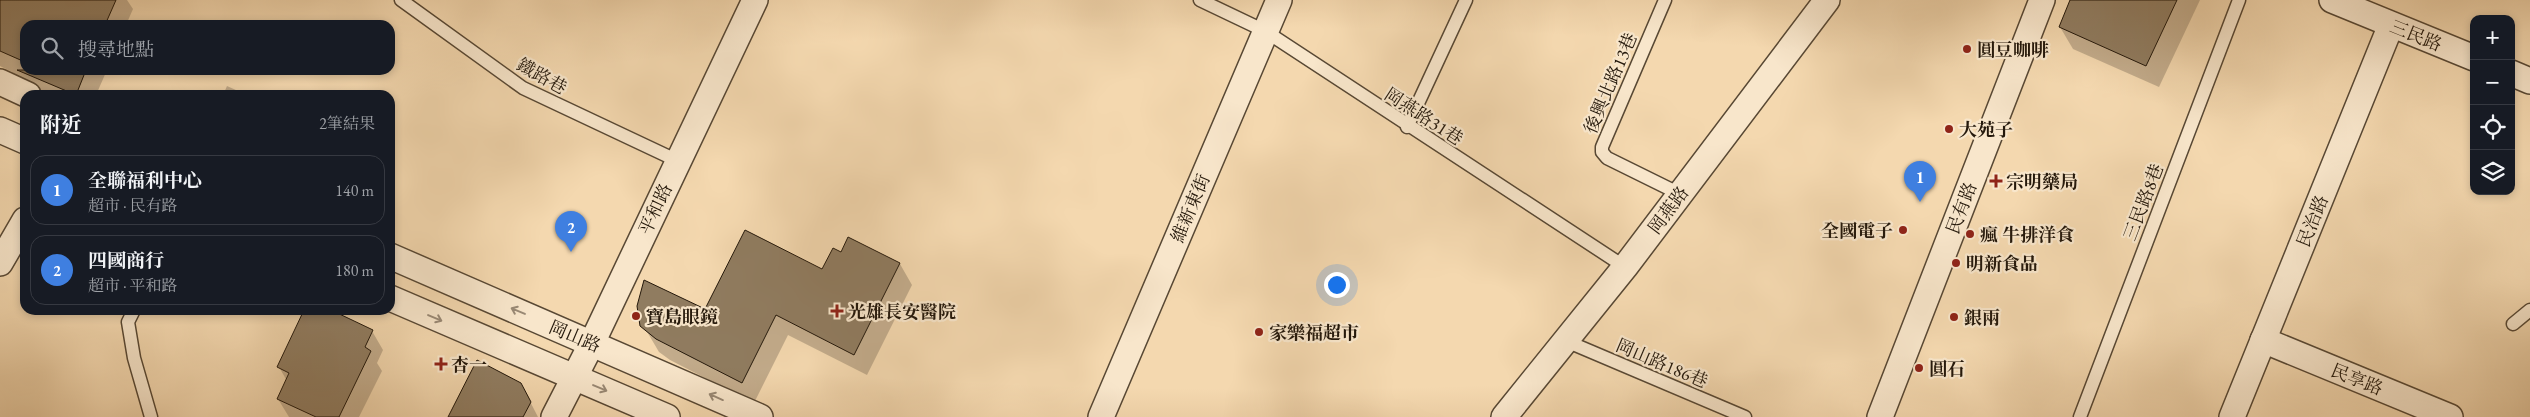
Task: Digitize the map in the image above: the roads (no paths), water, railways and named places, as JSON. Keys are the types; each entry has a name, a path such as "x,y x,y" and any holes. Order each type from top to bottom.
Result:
{"street":[{"name":"平和路","path":"554,417 592,343 755,0"},
{"name":"維新東街","path":"1101,417 1279,0"},
{"name":"岡燕路","path":"1504,417 1625,267 1827,0"},
{"name":"民有路","path":"1880,417 2042,0"},
{"name":"三民路","path":"2332,0 2470,56"},
{"name":"民治路","path":"2232,417 2391,25"},
{"path":"2515,75 2530,81"},
{"path":"0,82 20,91"},
{"path":"0,130 20,139"},
{"path":"0,263 20,229"},
{"name":"岡山路","path":"395,258 760,417"},
{"path":"395,300 668,417"},
{"name":"民享路","path":"2264,340 2450,417"}],"lane":[{"name":"鐵路巷","path":"401,0 523,88 678,161"},
{"name":"岡燕路31巷","path":"1200,0 1265,31 1407,126 1625,267"},
{"path":"1407,126 1466,0"},
{"name":"後興北路13巷","path":"1665,0 1602,147 1602,152 1607,158 1680,194"},
{"name":"三民路8巷","path":"2080,417 2239,0"},
{"path":"2513,324 2530,310"},
{"path":"132,315 128,322 134,358 151,417"},
{"name":"岡山路186巷","path":"1566,341 1745,417"}],"place":[{"name":"圓豆咖啡","path":"1967,49"},
{"name":"大苑子","path":"1949,129"},
{"name":"宗明藥局","path":"1996,181"},
{"name":"全聯福利中心","path":"1920,202"},
{"name":"全國電子","path":"1903,230"},
{"name":"瘋 牛排洋食","path":"1970,234"},
{"name":"四國商行","path":"571,252"},
{"name":"明新食品","path":"1956,263"},
{"name":"光雄長安醫院","path":"837,311"},
{"name":"寶島眼鏡","path":"636,316"},
{"name":"銀兩","path":"1954,317"},
{"name":"家樂福超市","path":"1259,332"},
{"name":"杏一","path":"441,364"},
{"name":"圓石","path":"1919,368"}]}
